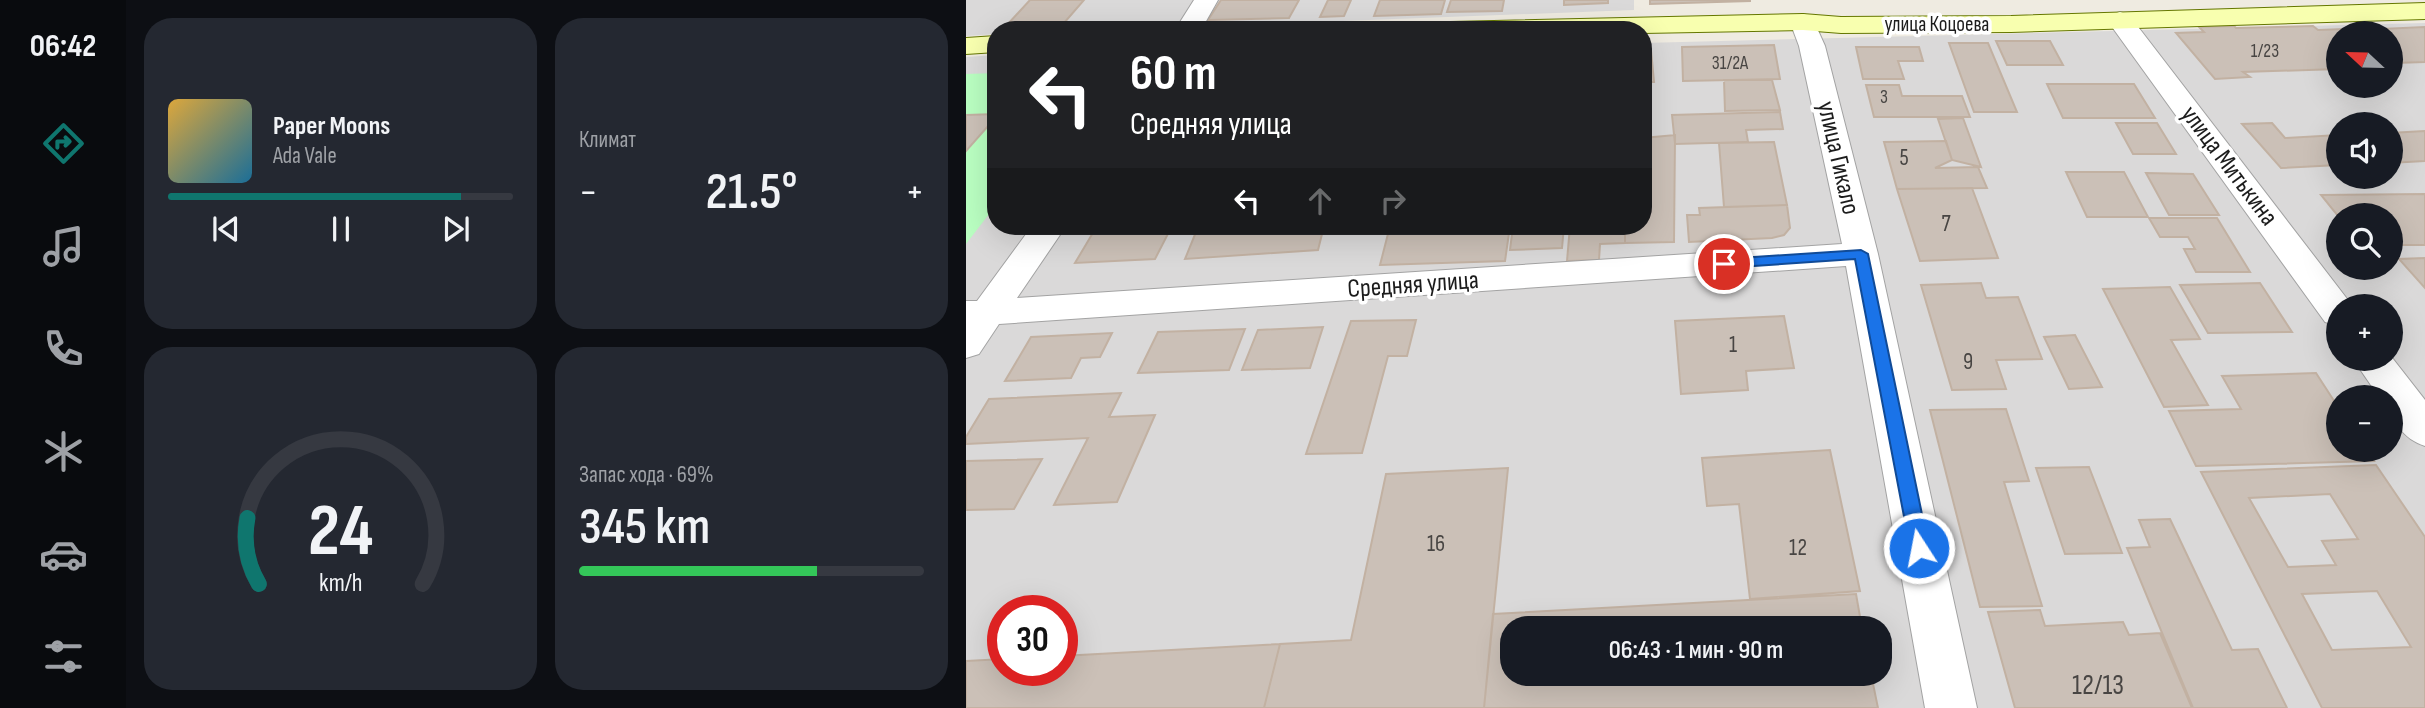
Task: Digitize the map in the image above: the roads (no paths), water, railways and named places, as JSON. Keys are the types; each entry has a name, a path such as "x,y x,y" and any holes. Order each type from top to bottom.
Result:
{"street":[{"path":"1194,21 1206,0"},
{"name":"улица Коцоева","path":"1652,25 1803,22 1841,25 1932,24 2425,11"},
{"name":"улица Митькина","path":"2120,20 2326,297"},
{"name":"улица Гикало","path":"1803,22 1812,46 1861,254 1951,708"},
{"path":"966,46 987,45"},
{"path":"966,344 976,314 1041,235"},
{"name":"Средняя улица","path":"976,314 1861,254"},
{"path":"2381,371 2425,430"}]}
